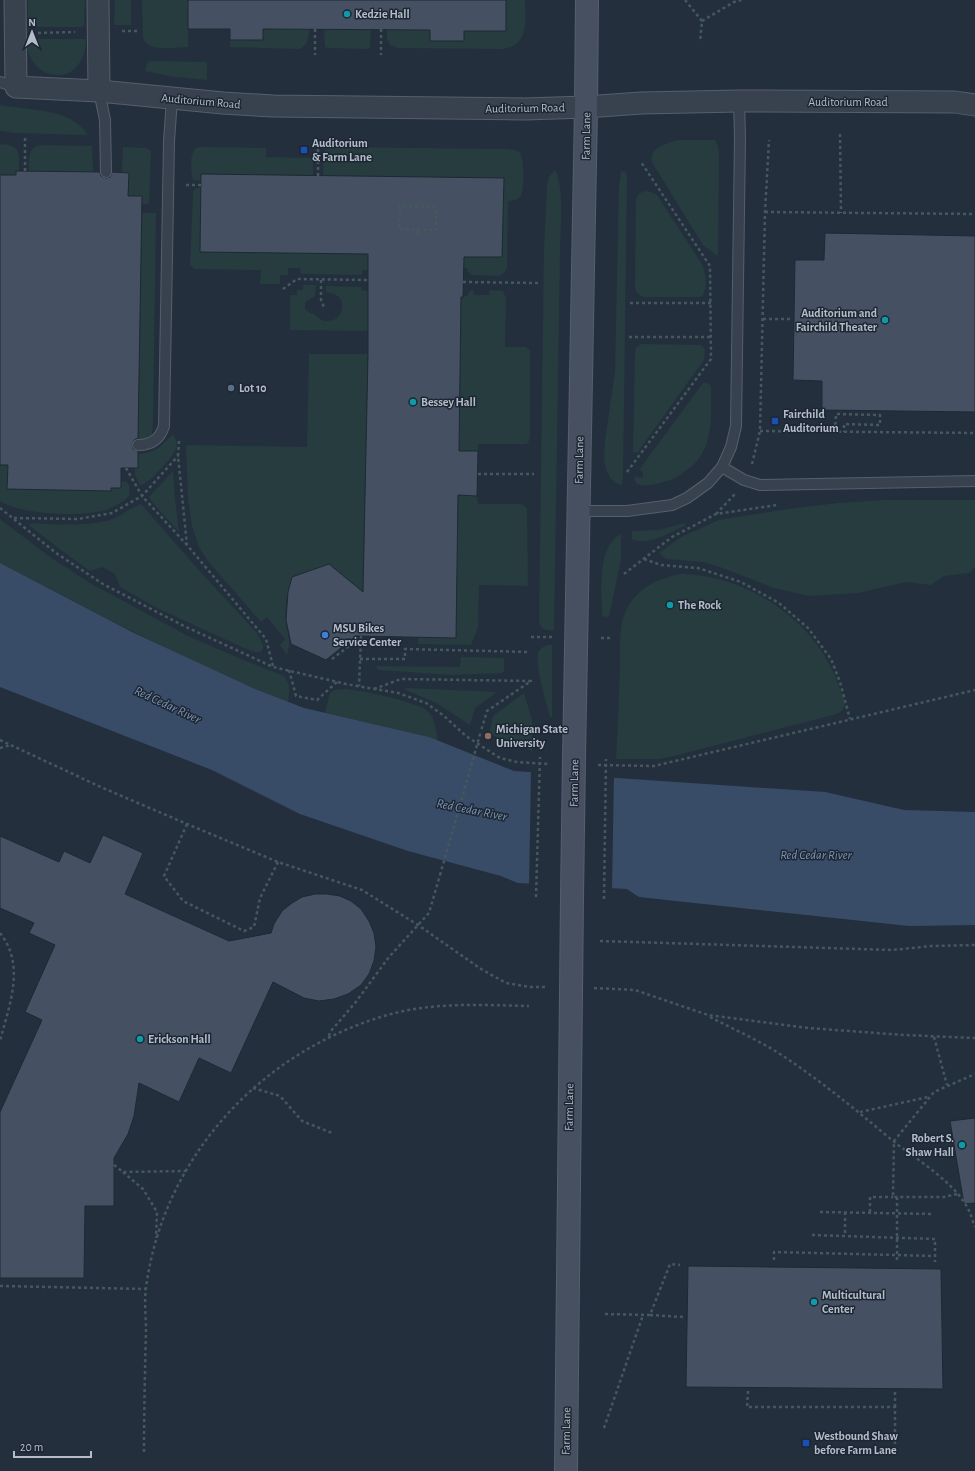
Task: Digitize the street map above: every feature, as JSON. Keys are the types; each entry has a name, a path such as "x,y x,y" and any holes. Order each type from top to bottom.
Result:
{"street":[{"name":"Auditorium Road","path":"15,0 16,33 8,85 99,91 172,99 273,106 525,109 641,103 739,101 956,102 975,105"},
{"path":"98,0 99,91"},
{"name":"Farm Lane","path":"566,1471 572,898 586,107 586,0"}],"lane":[{"path":"99,91 105,120 106,172"},
{"path":"138,445 145,445 154,441 162,434 166,411 169,141 172,99"},
{"path":"578,510 627,511 672,505 687,498 708,483 722,467 731,447 736,426 740,138 739,101"},
{"path":"722,467 744,480 760,485 975,481"}],"path":[{"path":"685,0 702,21 700,42"},
{"path":"702,21 734,2 742,0"},
{"path":"315,29 315,55"},
{"path":"381,29 381,55"},
{"path":"16,33 139,31"},
{"path":"840,134 841,213"},
{"path":"25,138 25,171"},
{"path":"624,574 672,537 716,514 734,495 750,469 760,431 768,140"},
{"path":"318,142 318,176"},
{"path":"627,472 711,359 710,266 641,162"},
{"path":"186,185 201,185"},
{"path":"400,206 436,207 436,230 417,230 399,229 400,206"},
{"path":"765,212 975,214"},
{"path":"283,289 296,279 368,280"},
{"path":"321,280 321,300 324,307"},
{"path":"463,282 538,282"},
{"path":"630,302 711,303"},
{"path":"763,319 791,319"},
{"path":"629,337 711,337"},
{"path":"166,411 179,431 178,456 187,545"},
{"path":"835,431 836,414 880,415 880,426 844,424 844,432"},
{"path":"760,431 975,433"},
{"path":"13,518 78,519 112,513 142,496 178,456"},
{"path":"126,468 142,496 187,545 266,639 273,667"},
{"path":"478,474 534,474"},
{"path":"716,514 784,504"},
{"path":"0,508 56,553 103,584 182,625 273,667 398,694 426,703 444,716 466,736 500,758 517,762 574,762 654,766 975,690"},
{"path":"643,559 661,565 698,568 741,582 779,603 808,628 831,659 840,682 850,719"},
{"path":"332,659 360,637 359,686"},
{"path":"410,644 410,649"},
{"path":"360,659 405,659 405,649 529,652"},
{"path":"289,670 296,696 317,700 337,682"},
{"path":"330,1036 330,1032 355,1003 389,957 429,912 487,711 531,681 401,679 373,689"},
{"path":"0,740 103,788 278,862 362,890 418,925 481,969 506,983 536,987"},
{"path":"0,748 12,745"},
{"path":"536,897 540,757"},
{"path":"604,899 606,758"},
{"path":"187,824 164,876 183,901 244,931 254,927 260,898 278,862"},
{"path":"0,933 10,950 14,966 14,985 0,1041"},
{"path":"600,942 892,950 932,946 975,945"},
{"path":"600,988 635,990 708,1016 779,1054 828,1087 894,1141 940,1176 957,1194 970,1212 975,1227"},
{"path":"144,1452 146,1289 156,1242 174,1194 186,1171 203,1143 224,1117 253,1088 273,1071 295,1056 330,1036 360,1024 424,1007 457,1004 529,1006"},
{"path":"708,1016 808,1028 934,1037 975,1038"},
{"path":"934,1037 947,1085"},
{"path":"897,1262 897,1213 895,1197 894,1141 928,1097 934,1092 975,1074"},
{"path":"253,1088 280,1096 302,1121 332,1133"},
{"path":"860,1112 928,1097"},
{"path":"114,1165 143,1189 157,1212 156,1242"},
{"path":"123,1172 186,1171"},
{"path":"870,1212 870,1197 944,1197 957,1194"},
{"path":"820,1212 934,1214"},
{"path":"845,1212 845,1235"},
{"path":"812,1235 935,1239 935,1262"},
{"path":"774,1260 774,1252 935,1256"},
{"path":"650,1315 670,1264 680,1265"},
{"path":"0,1286 146,1289"},
{"path":"606,1314 683,1317"},
{"path":"604,1428 643,1315"},
{"path":"748,1391 747,1407 895,1407"},
{"path":"895,1392 895,1445"}],"green space":[{"path":"28,0 85,0 84,25 82,27 28,27"},
{"path":"115,0 131,0 131,25 114,25"},
{"path":"142,0 188,0 188,47 162,48 150,46 146,43 143,38"},
{"path":"506,0 525,0 525,24 522,38 511,47 502,49 398,48 390,45 387,38 387,29 430,30 430,41 464,41 464,31 506,31"},
{"path":"263,29 309,29 308,39 306,44 299,49 230,47 230,40 263,40"},
{"path":"324,29 371,29 370,47 368,49 325,47"},
{"path":"25,39 86,39 86,45 82,58 75,69 64,74 57,75 46,73 37,67 31,58"},
{"path":"151,61 207,62 207,80 175,77 145,71 147,63"},
{"path":"0,105 60,115 70,119 80,126 88,135 15,133 0,131"},
{"path":"678,140 715,140 718,146 718,256 703,245 653,164 652,159 655,150 663,145"},
{"path":"5,144 14,147 17,150 19,171 16,171 16,175 0,175 0,145"},
{"path":"39,145 92,146 93,172 29,171 29,159 31,152"},
{"path":"123,147 146,148 151,151 149,204 142,204 142,196 128,196 129,173 122,172"},
{"path":"331,147 507,149 520,152 523,168 523,188 520,197 508,201 507,268 505,272 499,276 472,275 467,271 468,268 464,268 459,257 502,257 503,178 323,176 324,151"},
{"path":"196,148 266,148 266,157 310,158 313,161 313,176 201,174 201,181 193,180 191,168 192,155"},
{"path":"555,170 560,188 561,210 554,630 546,630 542,628 539,621 544,250 547,186 549,177"},
{"path":"621,171 626,172 627,176 622,485 616,483 610,478 604,459 605,441 615,371 619,187"},
{"path":"201,188 200,252 373,254 368,270 362,270 362,275 301,274 300,268 288,268 288,275 280,275 280,284 260,284 261,270 194,269 190,265 193,194 194,190"},
{"path":"647,191 656,194 659,198 701,263 706,280 702,296 644,297 637,292 635,286 636,202 639,194"},
{"path":"142,213 156,213 153,421 152,435 149,440 138,440"},
{"path":"303,285 316,285 315,296 305,302 305,309 323,321 336,318 340,314 342,308 341,299 335,294 326,292 326,286 361,287 362,291 368,291 368,295 373,295 368,331 290,330 290,295 297,295 297,290 303,290"},
{"path":"473,290 474,295 489,295 490,290 503,291 506,298 505,347 526,347 530,350 530,437 528,443 478,444 478,451 459,451 461,309 458,297 467,296 469,292"},
{"path":"641,344 701,345 705,350 704,360 636,453 633,451 635,353 636,348"},
{"path":"309,354 368,354 363,592 329,564 292,577 286,604 289,641 287,655 280,645 285,639 267,617 261,622 207,560 199,547 192,526 188,499 186,445 307,447"},
{"path":"703,383 709,384 711,387 710,431 704,450 691,467 677,477 652,485 637,484 634,479 635,476 638,478 643,477 643,472 639,470"},
{"path":"173,434 177,445 174,453 154,476 144,484 140,485 135,475 135,468 138,468 138,454 154,450"},
{"path":"0,465 8,465 8,489 111,491 111,488 115,485 126,482 129,485 129,496 109,509 85,514 54,514 10,506 0,501"},
{"path":"173,471 175,499 179,532 149,497"},
{"path":"458,495 477,496 478,504 521,504 527,508 528,586 479,585 478,628 471,645 418,644 418,638 456,638"},
{"path":"885,500 975,500 975,567 969,573 944,576 931,585 906,582 858,593 809,596 774,588 703,562 666,559 659,553 681,537 719,520 837,503"},
{"path":"141,504 196,567 257,633 263,645 261,652 255,652 244,648 159,609 120,587 115,574 102,567 90,571 30,526 32,523 71,524 102,522 110,520"},
{"path":"0,519 50,557 90,583 188,636 284,676 289,685 288,702 178,654 0,563"},
{"path":"685,523 686,525 652,540 638,541 632,539 632,531 659,530"},
{"path":"621,534 621,560 609,616 602,616 601,583 604,559 607,549 613,540"},
{"path":"682,574 723,580 763,597 781,609 812,638 824,655 836,678 845,702 843,710 837,714 678,755 659,759 616,759 620,638 623,618 629,605 641,591 664,578"},
{"path":"547,645 552,645 552,717 550,717 538,668 539,651"},
{"path":"461,657 504,658 504,671 501,673 450,675 377,669 377,666 460,667"},
{"path":"346,689 390,697 423,708 429,713 433,720 438,741 429,737 325,713 330,693 334,690"},
{"path":"404,689 497,692 475,708 470,725 438,704"},
{"path":"524,693 532,720 532,751 489,734 493,716"}],"water":[{"name":"Red Cedar River","path":"0,563 134,633 255,689 304,708 429,737 514,771 825,792 904,810 975,812 975,925 909,926 639,897 627,889 518,883 501,876 408,851 300,814 212,770 0,687"}],"pier":[{"path":"531,771 614,776 612,890 529,886"}],"building":[{"name":"Kedzie Hall","path":"188,0 506,0 506,31 464,31 464,41 430,41 430,30 263,29 263,40 230,40 230,29 188,29"},
{"path":"16,171 100,172 101,176 106,178 110,177 112,172 129,173 128,196 142,196 138,438 134,440 132,445 133,449 138,451 138,468 121,468 121,488 111,488 111,491 7,489 8,465 0,465 0,175 16,175"},
{"name":"Bessey Hall","path":"201,174 504,178 502,257 464,257 463,297 461,297 459,451 478,451 477,496 458,495 456,638 356,636 326,660 291,644 286,620 288,592 292,577 329,564 363,592 368,354 368,254 200,252"},
{"name":"Auditorium and Fairchild Theater","path":"825,233 975,236 975,412 822,410 822,381 793,380 795,260 824,260"},
{"name":"Erickson Hall","path":"103,835 143,853 125,894 229,941 271,933 274,924 282,911 302,897 315,894 327,894 340,896 351,901 361,909 369,921 374,933 376,947 374,961 369,974 361,985 348,994 334,999 319,1001 304,998 273,982 231,1073 199,1058 179,1102 139,1083 134,1116 128,1134 114,1158 114,1206 85,1206 84,1278 0,1278 0,1112 42,1020 25,1012 55,945 29,933 34,923 0,908 0,836 59,862 64,851 90,863"},
{"name":"Robert S. Shaw Hall","path":"975,1118 975,1203 964,1204 950,1121"},
{"name":"Multicultural Center","path":"688,1266 941,1269 943,1389 686,1387"}],"place":[{"name":"Kedzie Hall","path":"347,14"},
{"name":"Auditorium & Farm Lane","path":"304,150"},
{"name":"Auditorium and Fairchild Theater","path":"885,320"},
{"name":"Lot 10","path":"231,388"},
{"name":"Bessey Hall","path":"413,402"},
{"name":"Fairchild Auditorium","path":"775,421"},
{"name":"The Rock","path":"670,605"},
{"name":"MSU Bikes Service Center","path":"325,635"},
{"name":"Michigan State University","path":"488,736"},
{"name":"Erickson Hall","path":"140,1039"},
{"name":"Robert S. Shaw Hall","path":"962,1145"},
{"name":"Multicultural Center","path":"814,1302"},
{"name":"Westbound Shaw before Farm Lane","path":"806,1443"}]}
